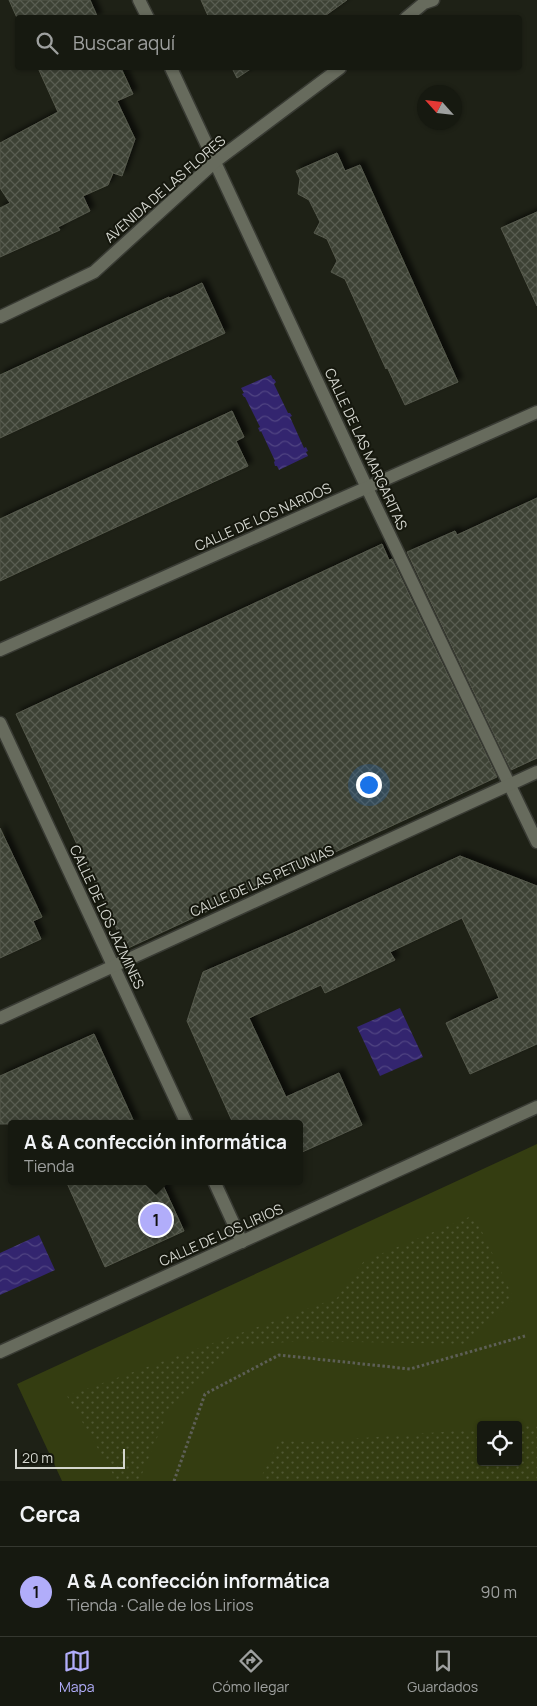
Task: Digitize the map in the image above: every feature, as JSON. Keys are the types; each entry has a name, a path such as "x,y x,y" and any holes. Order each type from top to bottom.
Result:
{"street":[{"path":"139,0 146,15"},
{"path":"410,15 424,3 433,0"},
{"name":"CALLE DE LAS MARGARITAS","path":"173,70 367,488 537,842"},
{"name":"AVENIDA DE LAS FLORES","path":"0,318 94,272 216,161 337,70"},
{"name":"CALLE DE LOS NARDOS","path":"0,650 537,412"},
{"name":"CALLE DE LOS JAZMINES","path":"0,723 185,1120"},
{"name":"CALLE DE LAS PETUNIAS","path":"0,1018 537,772"},
{"name":"CALLE DE LOS LIRIOS","path":"0,1352 537,1107"},
{"path":"216,1185 242,1242"}],"path":[{"path":"174,1481 205,1394 279,1356 410,1369 525,1336"}],"green space":[{"path":"537,1144 537,1481 62,1481 17,1384"},
{"path":"474,1215 514,1299 468,1344 301,1341 233,1346 167,1414 139,1481 117,1481 67,1396 337,1298 364,1261"},
{"path":"537,1425 537,1481 259,1481 280,1441 309,1442 477,1429 477,1466 522,1466 522,1426"}],"water":[{"path":"271,375 276,382 274,384 288,413 292,416 290,417 304,448 306,447 308,451 306,452 308,456 279,470 275,466 275,461 258,428 260,427 242,394 244,393 241,388"},
{"path":"400,1008 423,1057 380,1076 357,1027"},
{"path":"39,1235 55,1270 0,1295 0,1253"}],"building":[{"path":"9,0 90,0 97,15 16,15"},
{"path":"201,0 347,0 326,15 208,15"},
{"path":"39,70 122,70 133,94 117,101 135,139 122,176 113,173 108,185 83,196 90,211 58,227 60,230 0,257 0,208 10,203 0,188 0,143 58,112"},
{"path":"233,70 249,70 237,78"},
{"path":"337,153 345,171 360,165 458,382 405,405 387,367 386,369 345,279 331,272 337,261 327,239 314,233 320,222 309,200 298,194 300,179 296,171"},
{"path":"537,212 537,306 501,228"},
{"path":"202,283 225,333 0,438 0,375"},
{"path":"232,411 244,437 236,441 248,466 0,581 0,519"},
{"path":"537,498 537,758 511,770 407,552 455,531 457,535"},
{"path":"382,544 389,560 392,559 497,777 126,949 16,714"},
{"path":"0,828 42,917 33,921 41,939 0,958"},
{"path":"460,856 537,886 537,1044 470,1074 446,1023 499,998 462,918 390,952 395,960 325,993 321,985 249,1018 286,1097 339,1073 362,1125 303,1152 303,1120 232,1120 187,1021 203,972 289,935"},
{"path":"94,1034 133,1120 8,1120 8,1124 0,1124 0,1076"},
{"path":"68,1185 163,1185 184,1231 105,1267"}],"place":[{"name":"A & A confección informática","path":"156,1220"}]}
